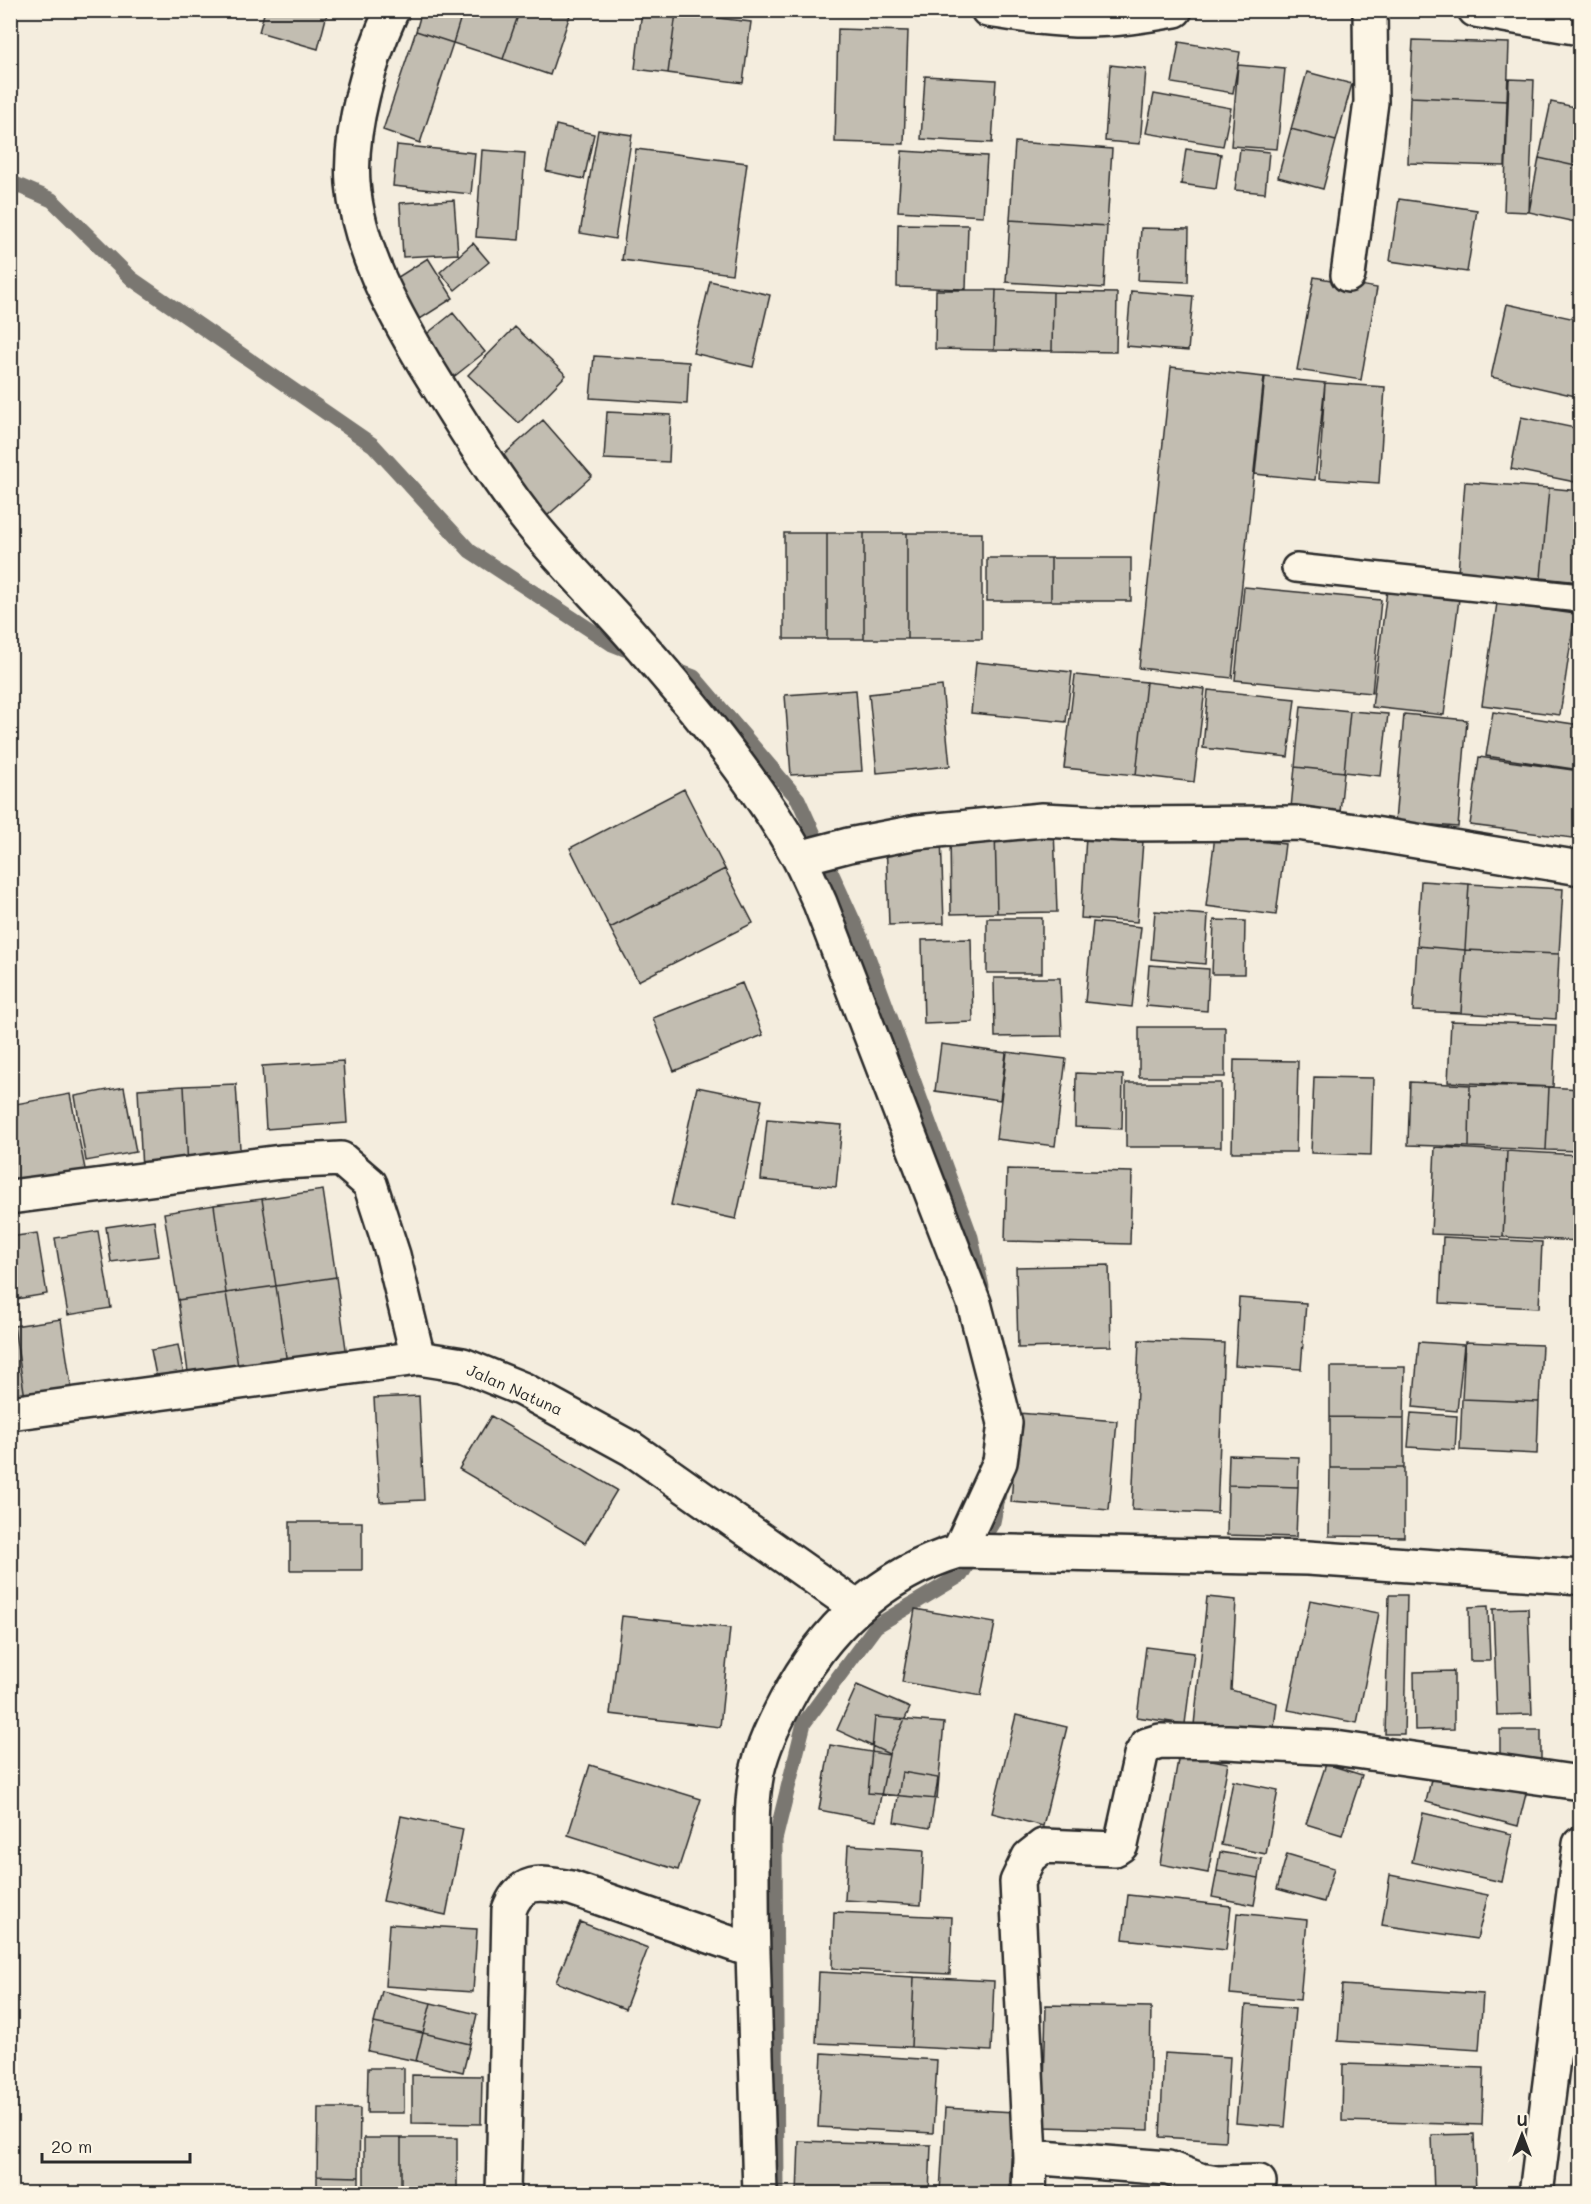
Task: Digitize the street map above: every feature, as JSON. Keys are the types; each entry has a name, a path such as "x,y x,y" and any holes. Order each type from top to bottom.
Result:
{"street":[{"path":"392,10 379,38 365,90 356,138 353,183 361,228 378,277 407,335 466,432 526,517 691,704 768,807 799,858 820,903 974,1303 1005,1423 1000,1462 959,1551"},
{"path":"988,10 1087,20 1175,10"},
{"path":"1348,275 1371,102 1370,10"},
{"path":"1475,10 1581,28"},
{"path":"799,858 849,845 917,832 1042,820 1125,824 1296,823 1581,868"},
{"path":"10,1197 280,1161 341,1159 370,1184 393,1255 418,1358"},
{"name":"Jalan Natuna","path":"10,1413 418,1358 463,1365 522,1389 621,1444 856,1607"},
{"path":"760,2193 753,1951 752,1811 758,1771 768,1734 795,1684 827,1637 856,1607 894,1578 936,1557 959,1551 1308,1558 1581,1577"},
{"path":"1029,2193 1030,2157 1017,1882 1029,1857 1044,1846 1115,1849 1121,1845 1141,1755 1147,1745 1160,1741 1228,1742 1335,1748 1581,1783"},
{"path":"1536,2193 1570,2012 1581,1844"},
{"path":"503,2193 509,1910 518,1892 529,1885 542,1883 571,1888 753,1951"},
{"path":"1030,2157 1167,2181 1259,2182"}],"lane":[{"path":"1296,568 1581,598"}],"building":[{"path":"265,10 328,10 318,49 259,32"},
{"path":"422,10 463,10 453,43 416,31"},
{"path":"463,10 520,10 503,59 453,43"},
{"path":"520,10 556,10 570,15 550,75 503,59"},
{"path":"642,10 676,13 668,73 635,69"},
{"path":"676,13 751,22 743,83 668,73"},
{"path":"838,29 908,31 904,144 835,142"},
{"path":"416,31 453,43 420,143 383,130"},
{"path":"1413,40 1509,43 1507,101 1410,97"},
{"path":"1179,42 1240,52 1233,93 1172,83"},
{"path":"1110,65 1146,69 1140,144 1105,141"},
{"path":"1238,65 1285,69 1277,149 1231,146"},
{"path":"1307,72 1352,84 1336,141 1291,129"},
{"path":"925,76 996,80 992,143 921,139"},
{"path":"1509,79 1534,80 1529,212 1504,211"},
{"path":"1154,94 1231,108 1223,146 1146,133"},
{"path":"1410,97 1507,101 1505,166 1408,163"},
{"path":"1551,102 1580,108 1580,167 1539,158"},
{"path":"556,125 594,134 584,179 546,171"},
{"path":"1291,129 1336,141 1323,189 1278,177"},
{"path":"598,130 632,135 615,239 580,233"},
{"path":"1015,142 1112,149 1107,226 1010,220"},
{"path":"397,145 475,153 471,194 393,186"},
{"path":"636,149 747,163 732,274 622,260"},
{"path":"1186,149 1221,154 1216,189 1181,184"},
{"path":"1240,149 1269,152 1265,193 1235,190"},
{"path":"482,150 525,153 519,240 476,237"},
{"path":"902,151 987,156 983,216 898,211"},
{"path":"1539,158 1580,167 1580,223 1529,212"},
{"path":"1399,199 1477,210 1467,272 1390,261"},
{"path":"454,200 458,254 403,257 400,203"},
{"path":"1010,220 1107,226 1104,288 1006,282"},
{"path":"898,224 968,225 966,289 897,287"},
{"path":"1141,228 1189,229 1188,282 1138,280"},
{"path":"473,243 489,262 455,290 440,272"},
{"path":"428,258 453,298 409,326 384,286"},
{"path":"1314,277 1377,288 1361,380 1297,370"},
{"path":"710,281 770,295 753,367 693,353"},
{"path":"936,290 996,290 994,350 935,349"},
{"path":"996,290 1053,292 1052,351 994,350"},
{"path":"1131,291 1193,296 1188,351 1126,346"},
{"path":"1053,292 1117,293 1116,352 1052,351"},
{"path":"1507,304 1580,320 1580,397 1491,377"},
{"path":"453,313 485,352 451,379 419,340"},
{"path":"515,327 566,375 519,423 468,375"},
{"path":"594,356 689,362 687,404 590,398"},
{"path":"1171,367 1264,377 1232,678 1139,668"},
{"path":"1265,377 1325,383 1315,480 1255,474"},
{"path":"1325,383 1385,387 1379,483 1319,479"},
{"path":"607,412 671,415 669,462 604,459"},
{"path":"1521,417 1580,429 1580,483 1511,469"},
{"path":"543,420 592,476 547,516 498,460"},
{"path":"1465,482 1549,488 1541,578 1458,573"},
{"path":"1549,488 1580,491 1580,582 1541,578"},
{"path":"784,533 827,533 827,639 784,639"},
{"path":"827,533 864,533 864,639 827,639"},
{"path":"864,533 907,533 907,639 864,639"},
{"path":"907,533 982,533 982,639 907,639"},
{"path":"987,558 1051,558 1051,601 987,601"},
{"path":"1051,558 1131,558 1131,601 1051,601"},
{"path":"1244,587 1381,600 1372,693 1235,680"},
{"path":"1387,590 1459,599 1444,715 1372,707"},
{"path":"1497,603 1575,614 1560,715 1482,705"},
{"path":"976,662 1072,672 1066,722 971,713"},
{"path":"1075,675 1146,682 1136,775 1064,768"},
{"path":"1146,682 1205,689 1194,782 1136,775"},
{"path":"942,686 950,766 877,773 869,694"},
{"path":"856,690 862,771 791,775 785,695"},
{"path":"1208,690 1295,699 1288,757 1203,748"},
{"path":"1301,706 1350,711 1344,772 1295,767"},
{"path":"1350,711 1388,714 1381,776 1344,772"},
{"path":"1493,712 1580,725 1580,770 1486,756"},
{"path":"1404,714 1467,720 1458,827 1395,822"},
{"path":"1479,757 1580,771 1580,839 1470,825"},
{"path":"1295,767 1344,772 1339,822 1290,818"},
{"path":"684,789 725,869 610,928 570,848"},
{"path":"1054,828 1057,912 997,913 995,829"},
{"path":"995,829 997,913 951,914 950,831"},
{"path":"941,836 944,923 889,925 886,838"},
{"path":"1086,836 1143,841 1137,922 1081,918"},
{"path":"1215,836 1285,844 1276,915 1206,906"},
{"path":"725,869 753,923 638,981 610,928"},
{"path":"1421,881 1469,884 1465,950 1417,946"},
{"path":"1469,884 1563,889 1559,954 1465,950"},
{"path":"1155,911 1208,915 1205,964 1151,959"},
{"path":"987,918 1042,918 1042,973 987,973"},
{"path":"1214,920 1245,921 1244,974 1212,974"},
{"path":"1093,922 1141,927 1132,1007 1085,1002"},
{"path":"971,939 973,1022 924,1024 922,940"},
{"path":"1417,946 1465,950 1461,1013 1413,1011"},
{"path":"1465,950 1559,954 1556,1019 1461,1013"},
{"path":"1149,965 1209,969 1207,1011 1146,1006"},
{"path":"994,978 1060,978 1062,1036 995,1037"},
{"path":"742,983 763,1035 674,1071 653,1018"},
{"path":"1451,1021 1556,1025 1553,1087 1448,1082"},
{"path":"1139,1027 1225,1027 1225,1077 1139,1077"},
{"path":"941,1044 1006,1053 1000,1100 935,1091"},
{"path":"1007,1052 1066,1059 1055,1146 996,1139"},
{"path":"1234,1060 1298,1061 1296,1152 1232,1152"},
{"path":"343,1061 347,1123 266,1129 262,1066"},
{"path":"1076,1073 1123,1075 1122,1129 1075,1127"},
{"path":"1314,1077 1373,1078 1371,1155 1311,1153"},
{"path":"1410,1082 1470,1085 1469,1147 1408,1145"},
{"path":"1126,1083 1221,1083 1221,1147 1126,1147"},
{"path":"236,1084 241,1165 188,1168 184,1086"},
{"path":"1470,1085 1549,1087 1546,1150 1469,1147"},
{"path":"184,1086 188,1168 142,1171 138,1089"},
{"path":"124,1087 136,1152 86,1161 75,1096"},
{"path":"697,1087 762,1100 736,1219 671,1205"},
{"path":"1549,1087 1580,1089 1580,1151 1546,1150"},
{"path":"70,1094 86,1174 10,1189 10,1105"},
{"path":"767,1119 842,1125 836,1187 761,1180"},
{"path":"1435,1147 1507,1151 1503,1237 1431,1234"},
{"path":"1507,1151 1580,1155 1580,1241 1503,1237"},
{"path":"1007,1169 1132,1172 1130,1244 1005,1241"},
{"path":"323,1190 336,1277 276,1286 262,1199"},
{"path":"262,1199 276,1286 226,1293 214,1205"},
{"path":"214,1205 226,1293 178,1300 164,1213"},
{"path":"154,1220 159,1256 111,1262 106,1227"},
{"path":"98,1231 111,1308 68,1315 55,1238"},
{"path":"37,1233 47,1294 10,1300 10,1237"},
{"path":"1443,1237 1542,1242 1539,1308 1440,1303"},
{"path":"1109,1265 1111,1346 1018,1348 1016,1267"},
{"path":"336,1277 347,1356 287,1364 276,1286"},
{"path":"276,1286 287,1364 239,1372 226,1293"},
{"path":"226,1293 239,1372 189,1379 178,1300"},
{"path":"1239,1298 1306,1303 1301,1369 1235,1365"},
{"path":"61,1319 72,1392 25,1398 14,1326"},
{"path":"14,1326 25,1398 10,1401 10,1327"},
{"path":"1139,1340 1224,1343 1217,1513 1132,1510"},
{"path":"1419,1342 1464,1345 1457,1411 1413,1407"},
{"path":"1465,1342 1542,1345 1539,1402 1462,1399"},
{"path":"178,1345 186,1385 159,1391 151,1350"},
{"path":"1330,1367 1405,1367 1404,1418 1330,1417"},
{"path":"419,1396 424,1500 380,1502 374,1398"},
{"path":"1462,1399 1539,1402 1537,1454 1460,1450"},
{"path":"1018,1413 1117,1421 1109,1510 1011,1502"},
{"path":"1411,1413 1457,1416 1455,1450 1408,1447"},
{"path":"491,1416 617,1490 585,1543 459,1469"},
{"path":"1330,1417 1404,1418 1404,1468 1330,1468"},
{"path":"1229,1455 1299,1457 1298,1487 1228,1485"},
{"path":"1330,1468 1404,1468 1404,1537 1329,1536"},
{"path":"1228,1485 1298,1487 1296,1537 1227,1535"},
{"path":"290,1522 362,1522 362,1570 290,1570"},
{"path":"1389,1595 1407,1595 1404,1734 1385,1734"},
{"path":"1207,1597 1236,1600 1231,1690 1277,1703 1273,1735 1194,1725"},
{"path":"1310,1600 1379,1613 1357,1723 1288,1710"},
{"path":"1488,1606 1490,1661 1470,1661 1469,1607"},
{"path":"1528,1608 1532,1714 1497,1715 1493,1609"},
{"path":"915,1609 995,1623 981,1696 902,1682"},
{"path":"622,1616 730,1628 720,1727 610,1714"},
{"path":"1146,1647 1194,1653 1185,1724 1137,1717"},
{"path":"1454,1671 1454,1729 1415,1730 1414,1672"},
{"path":"857,1685 910,1708 889,1754 837,1730"},
{"path":"1016,1715 1067,1727 1043,1826 992,1813"},
{"path":"875,1717 944,1723 937,1799 868,1793"},
{"path":"1500,1730 1541,1730 1541,1760 1500,1760"},
{"path":"830,1745 889,1755 876,1821 819,1810"},
{"path":"1179,1754 1228,1763 1208,1873 1160,1864"},
{"path":"1326,1764 1362,1775 1342,1835 1306,1824"},
{"path":"590,1765 701,1799 678,1870 568,1835"},
{"path":"1433,1771 1526,1794 1518,1826 1426,1802"},
{"path":"902,1772 938,1778 930,1828 894,1822"},
{"path":"1233,1781 1278,1790 1266,1854 1221,1845"},
{"path":"1423,1813 1512,1834 1502,1882 1412,1862"},
{"path":"401,1816 463,1829 446,1915 383,1901"},
{"path":"848,1845 924,1850 921,1905 845,1900"},
{"path":"1220,1852 1262,1859 1259,1878 1217,1871"},
{"path":"1287,1854 1334,1868 1324,1902 1277,1889"},
{"path":"1217,1871 1259,1878 1254,1905 1212,1897"},
{"path":"1390,1875 1488,1895 1477,1939 1382,1925"},
{"path":"1128,1895 1231,1906 1226,1950 1123,1939"},
{"path":"834,1912 952,1917 950,1974 832,1969"},
{"path":"1237,1913 1307,1920 1300,2000 1230,1994"},
{"path":"580,1922 648,1948 625,2009 556,1982"},
{"path":"389,1924 477,1929 473,1992 385,1986"},
{"path":"819,1972 914,1977 911,2047 816,2043"},
{"path":"914,1977 994,1981 991,2051 911,2047"},
{"path":"1342,1985 1483,1994 1479,2050 1338,2041"},
{"path":"382,1991 431,2003 423,2033 374,2023"},
{"path":"431,2003 477,2014 470,2044 423,2033"},
{"path":"1046,2005 1151,2007 1149,2130 1043,2127"},
{"path":"1246,2005 1295,2009 1285,2127 1236,2123"},
{"path":"374,2023 423,2033 416,2061 368,2051"},
{"path":"423,2033 470,2044 463,2072 416,2061"},
{"path":"822,2053 937,2060 933,2133 818,2127"},
{"path":"1164,2053 1230,2057 1225,2141 1160,2137"},
{"path":"1343,2064 1484,2068 1482,2125 1342,2121"},
{"path":"368,2068 404,2068 404,2113 367,2113"},
{"path":"412,2075 482,2076 481,2124 412,2123"},
{"path":"318,2108 360,2108 359,2177 317,2176"},
{"path":"945,2108 1014,2112 1009,2194 940,2192"},
{"path":"1474,2134 1476,2194 1434,2194 1432,2135"},
{"path":"364,2138 401,2138 401,2194 364,2194"},
{"path":"401,2138 457,2138 457,2194 401,2194"},
{"path":"799,2141 931,2145 929,2194 797,2194"},
{"path":"317,2176 359,2177 359,2194 317,2194"},
{"path":"1549,2190 1580,2191 1580,2194 1548,2194"}],"waterway":[{"path":"10,182 52,200 132,279 373,445 470,551 612,644 640,655"},
{"path":"670,668 694,677 798,799 862,940 971,1237 982,1287"},
{"path":"777,2194 775,1840 804,1723 876,1626 961,1575 993,1522 999,1493"}]}
